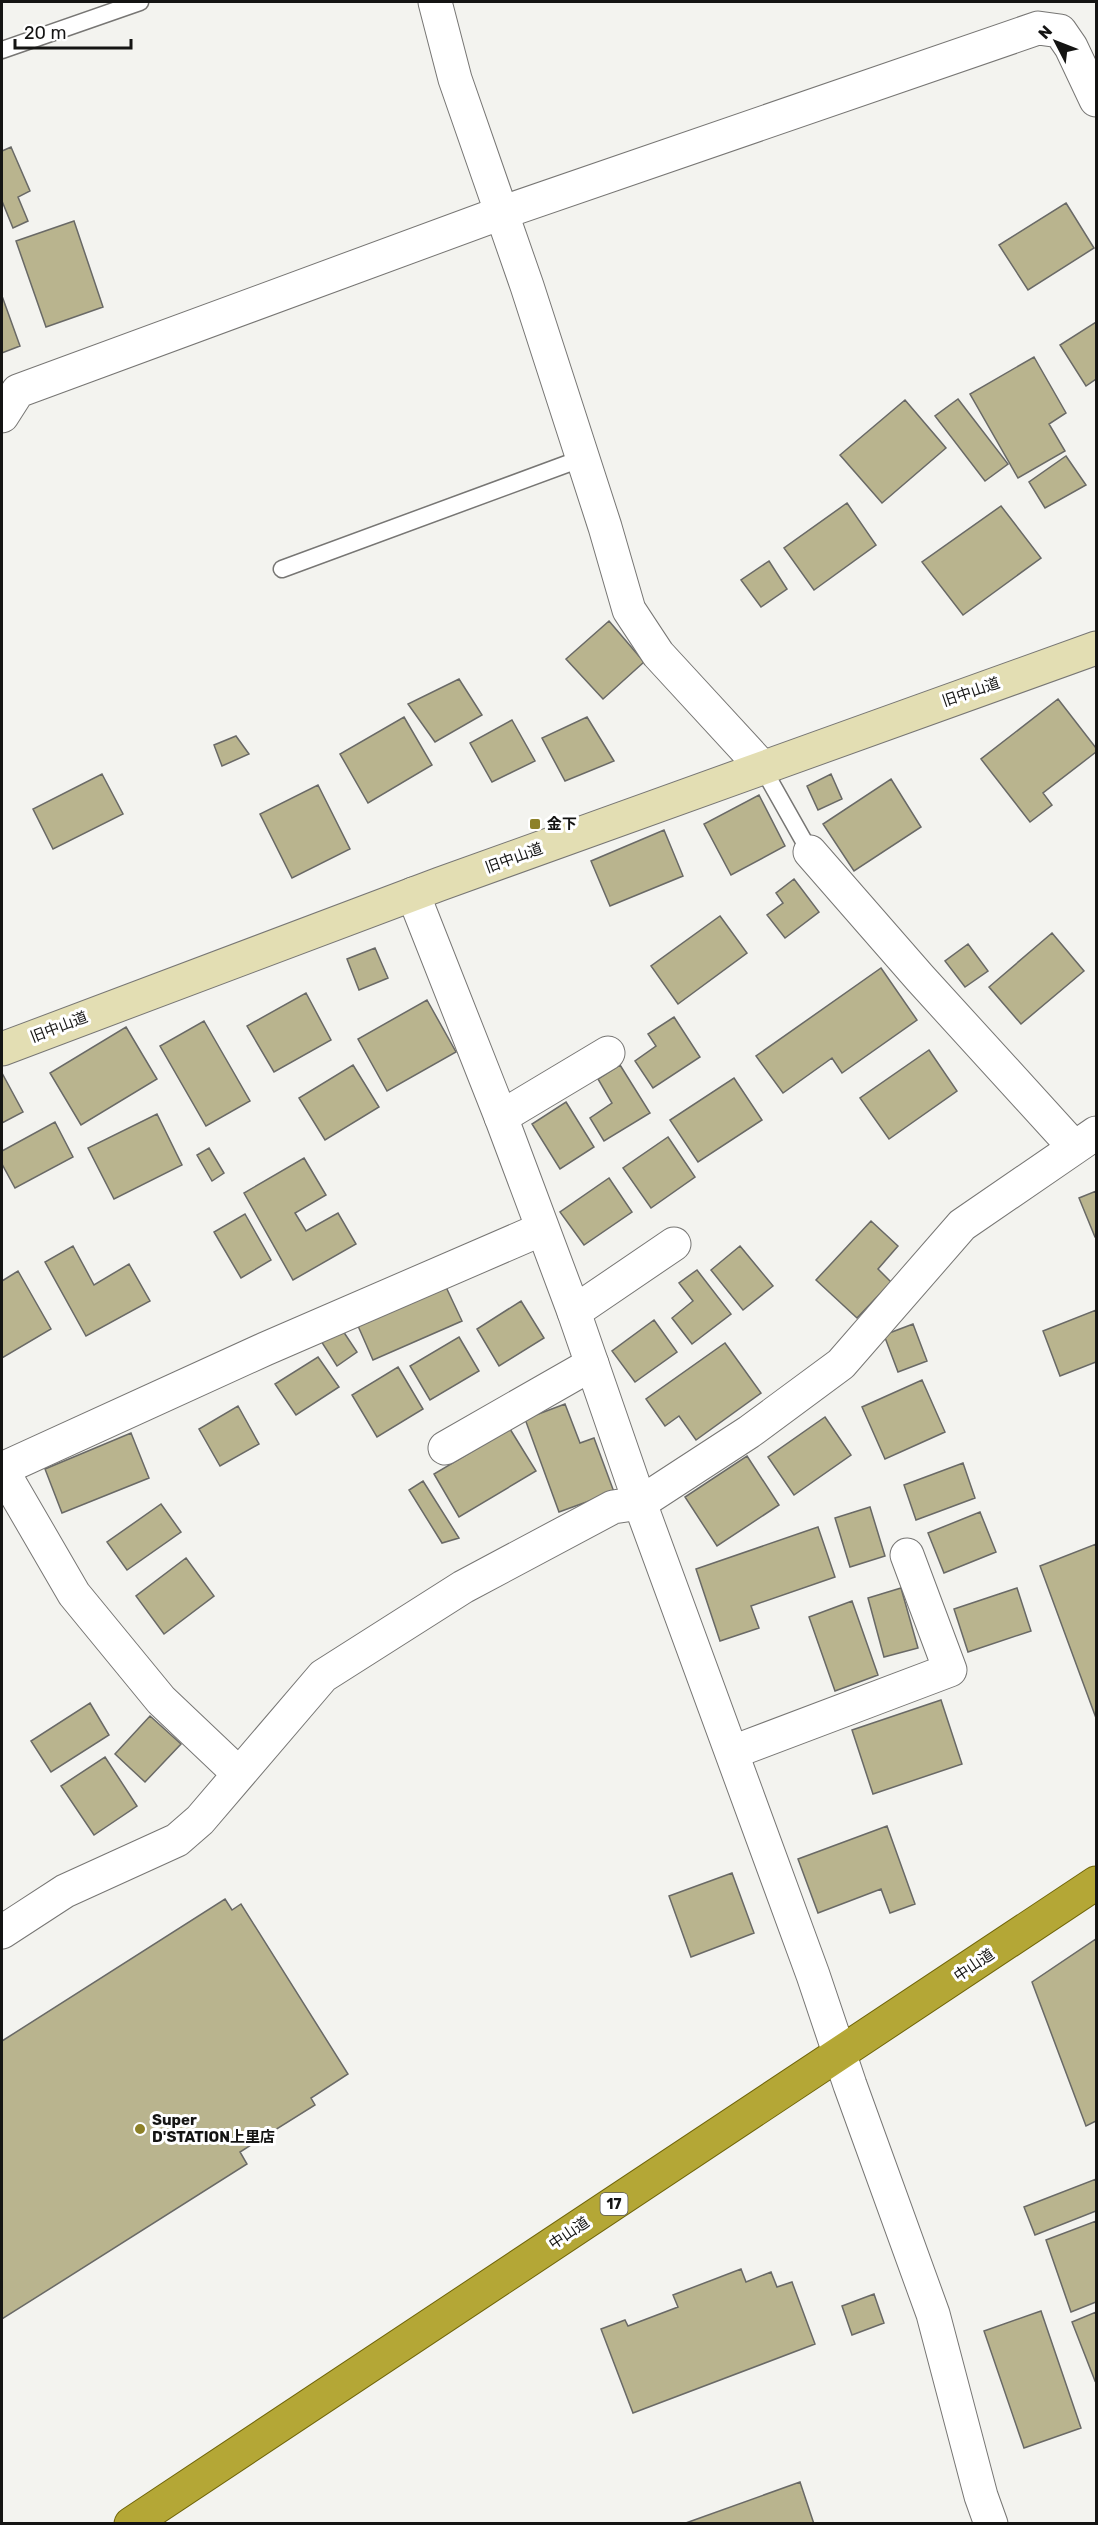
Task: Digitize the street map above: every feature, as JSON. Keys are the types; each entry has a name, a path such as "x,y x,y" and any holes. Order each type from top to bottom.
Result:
{"highway":[{"name":"中山道","path":"131,2523 1096,1883"}],"main road":[{"name":"旧中山道","path":"2,1049 413,894 1096,648"}],"street":[{"path":"435,2 455,79 582,458 629,610 658,654 762,767"},
{"path":"7,398 501,213 1038,28 1060,31 1071,47 1096,100"},
{"path":"2,1932 65,1891 177,1840 200,1820 323,1676 463,1587 613,1507 640,1503 749,1432 841,1364 962,1225 1085,1140 920,978 810,852"},
{"path":"413,894 501,1117 574,1312 640,1503 732,1752 933,2314 981,2496 991,2523"},
{"path":"501,1117 608,1053"},
{"path":"239,1774 161,1700 74,1594 2,1469 265,1348 542,1229"},
{"path":"574,1312 674,1244"},
{"path":"445,1448 592,1365"},
{"path":"732,1752 950,1670 908,1556"}],"lane":[{"path":"2,50 140,2"},
{"path":"282,569 582,458"},
{"path":"762,767 810,852"}],"building":[{"path":"11,147 30,191 18,197 28,221 13,228 2,201 2,151"},
{"path":"1066,203 1094,248 1028,290 999,245"},
{"path":"74,221 103,307 46,327 16,241"},
{"path":"2,296 20,346 2,353"},
{"path":"1096,322 1096,379 1086,386 1060,345"},
{"path":"1034,357 1066,413 1049,424 1065,451 1018,478 970,394"},
{"path":"958,399 1008,464 985,481 935,416"},
{"path":"905,400 946,448 882,503 840,455"},
{"path":"1066,456 1086,485 1045,508 1029,482"},
{"path":"847,503 876,545 814,590 784,548"},
{"path":"1001,506 1041,558 963,615 922,562"},
{"path":"769,561 787,589 761,607 741,580"},
{"path":"609,621 644,662 603,699 566,659"},
{"path":"459,679 482,715 435,742 408,704"},
{"path":"1058,699 1096,748 1096,752 1043,793 1052,805 1030,822 981,759"},
{"path":"404,717 432,765 368,803 340,754"},
{"path":"587,717 614,761 565,781 542,738"},
{"path":"512,720 535,761 492,782 470,743"},
{"path":"236,736 249,754 222,766 214,745"},
{"path":"102,774 123,814 53,849 33,809"},
{"path":"831,774 842,799 818,810 807,786"},
{"path":"891,779 921,827 854,871 823,824"},
{"path":"318,785 350,849 292,878 260,814"},
{"path":"759,795 785,846 731,875 704,824"},
{"path":"664,830 683,876 610,906 591,861"},
{"path":"794,879 819,912 785,938 767,915 783,903 776,893"},
{"path":"720,916 747,953 678,1004 651,966"},
{"path":"1052,933 1084,971 1021,1024 989,987"},
{"path":"968,944 988,971 965,987 945,961"},
{"path":"375,948 388,978 359,990 347,959"},
{"path":"881,968 917,1020 842,1073 832,1058 783,1093 756,1056"},
{"path":"306,993 331,1040 274,1072 247,1026"},
{"path":"427,1000 456,1052 387,1091 358,1039"},
{"path":"674,1017 700,1057 653,1088 635,1061 656,1046 648,1034"},
{"path":"204,1021 250,1101 206,1126 160,1046"},
{"path":"126,1027 157,1079 81,1125 50,1073"},
{"path":"929,1050 957,1091 889,1139 860,1098"},
{"path":"353,1065 379,1107 325,1140 299,1098"},
{"path":"620,1065 650,1113 604,1141 590,1118 612,1103 598,1079"},
{"path":"2,1073 23,1112 2,1123"},
{"path":"734,1078 762,1120 698,1162 670,1120"},
{"path":"566,1102 594,1147 560,1169 532,1124"},
{"path":"157,1114 182,1165 114,1199 88,1148"},
{"path":"55,1122 73,1157 15,1188 2,1164 2,1151"},
{"path":"668,1137 695,1177 651,1208 623,1168"},
{"path":"209,1148 224,1173 212,1181 197,1155"},
{"path":"304,1158 326,1195 295,1213 306,1231 338,1213 356,1244 293,1280 244,1193"},
{"path":"609,1178 632,1212 584,1245 560,1212"},
{"path":"1096,1191 1096,1237 1095,1237 1079,1198"},
{"path":"245,1214 271,1260 241,1278 214,1232"},
{"path":"871,1221 898,1246 878,1269 891,1282 857,1318 816,1280"},
{"path":"73,1246 94,1285 129,1264 150,1301 86,1336 45,1262"},
{"path":"740,1246 773,1286 743,1310 711,1270"},
{"path":"697,1270 731,1314 692,1344 672,1318 693,1301 679,1283"},
{"path":"18,1271 51,1329 2,1358 2,1281"},
{"path":"446,1287 462,1321 373,1360 358,1326"},
{"path":"521,1301 544,1338 499,1366 477,1329"},
{"path":"1096,1310 1096,1362 1060,1376 1043,1331"},
{"path":"654,1320 677,1352 635,1382 612,1351"},
{"path":"913,1324 927,1361 898,1372 884,1335"},
{"path":"341,1328 357,1352 337,1366 321,1341"},
{"path":"459,1337 479,1371 430,1400 410,1366"},
{"path":"725,1343 761,1393 696,1440 679,1416 665,1426 646,1399"},
{"path":"318,1357 339,1387 296,1415 275,1384"},
{"path":"398,1367 423,1409 377,1437 352,1395"},
{"path":"922,1380 945,1432 885,1459 862,1407"},
{"path":"565,1404 580,1443 594,1438 614,1492 559,1512 525,1419"},
{"path":"238,1406 259,1444 220,1466 199,1429"},
{"path":"825,1417 851,1455 794,1495 768,1457"},
{"path":"510,1429 536,1471 459,1517 434,1474"},
{"path":"131,1433 149,1478 62,1513 45,1469"},
{"path":"747,1456 779,1505 717,1546 685,1497"},
{"path":"963,1463 975,1498 916,1520 904,1485"},
{"path":"423,1481 459,1538 442,1543 409,1490"},
{"path":"161,1504 181,1532 127,1570 107,1542"},
{"path":"870,1507 885,1556 850,1567 835,1518"},
{"path":"980,1512 996,1552 944,1573 928,1533"},
{"path":"818,1527 835,1577 751,1606 759,1628 720,1641 696,1569"},
{"path":"1096,1544 1096,1718 1040,1566"},
{"path":"186,1558 214,1596 164,1634 136,1596"},
{"path":"901,1588 918,1648 884,1657 868,1598"},
{"path":"1017,1588 1031,1631 968,1652 954,1609"},
{"path":"852,1601 878,1675 835,1691 809,1617"},
{"path":"941,1700 962,1764 873,1794 852,1730"},
{"path":"90,1703 109,1735 51,1772 31,1741"},
{"path":"150,1716 181,1744 145,1782 115,1754"},
{"path":"105,1757 137,1806 94,1835 61,1786"},
{"path":"887,1826 915,1904 890,1913 881,1889 818,1913 798,1859"},
{"path":"732,1873 754,1933 691,1957 669,1896"},
{"name":"Super D'STATION上里店","path":"225,1899 232,1910 241,1904 348,2074 311,2098 315,2105 240,2152 247,2164 2,2319 2,2041"},
{"path":"1096,1939 1096,2121 1086,2126 1032,1982"},
{"path":"1096,2179 1096,2211 1035,2235 1024,2207"},
{"path":"1096,2221 1096,2302 1071,2312 1046,2240"},
{"path":"741,2269 746,2282 771,2272 777,2287 792,2282 815,2344 633,2413 601,2329 625,2320 628,2326 678,2307 673,2295"},
{"path":"874,2294 884,2323 852,2335 842,2306"},
{"path":"1041,2311 1081,2428 1024,2448 984,2331"},
{"path":"1096,2312 1096,2380 1095,2381 1072,2322"},
{"path":"800,2482 814,2524 683,2524"}],"place":[{"name":"金下","path":"535,824"},
{"name":"Super D'STATION上里店","path":"140,2129"}]}
